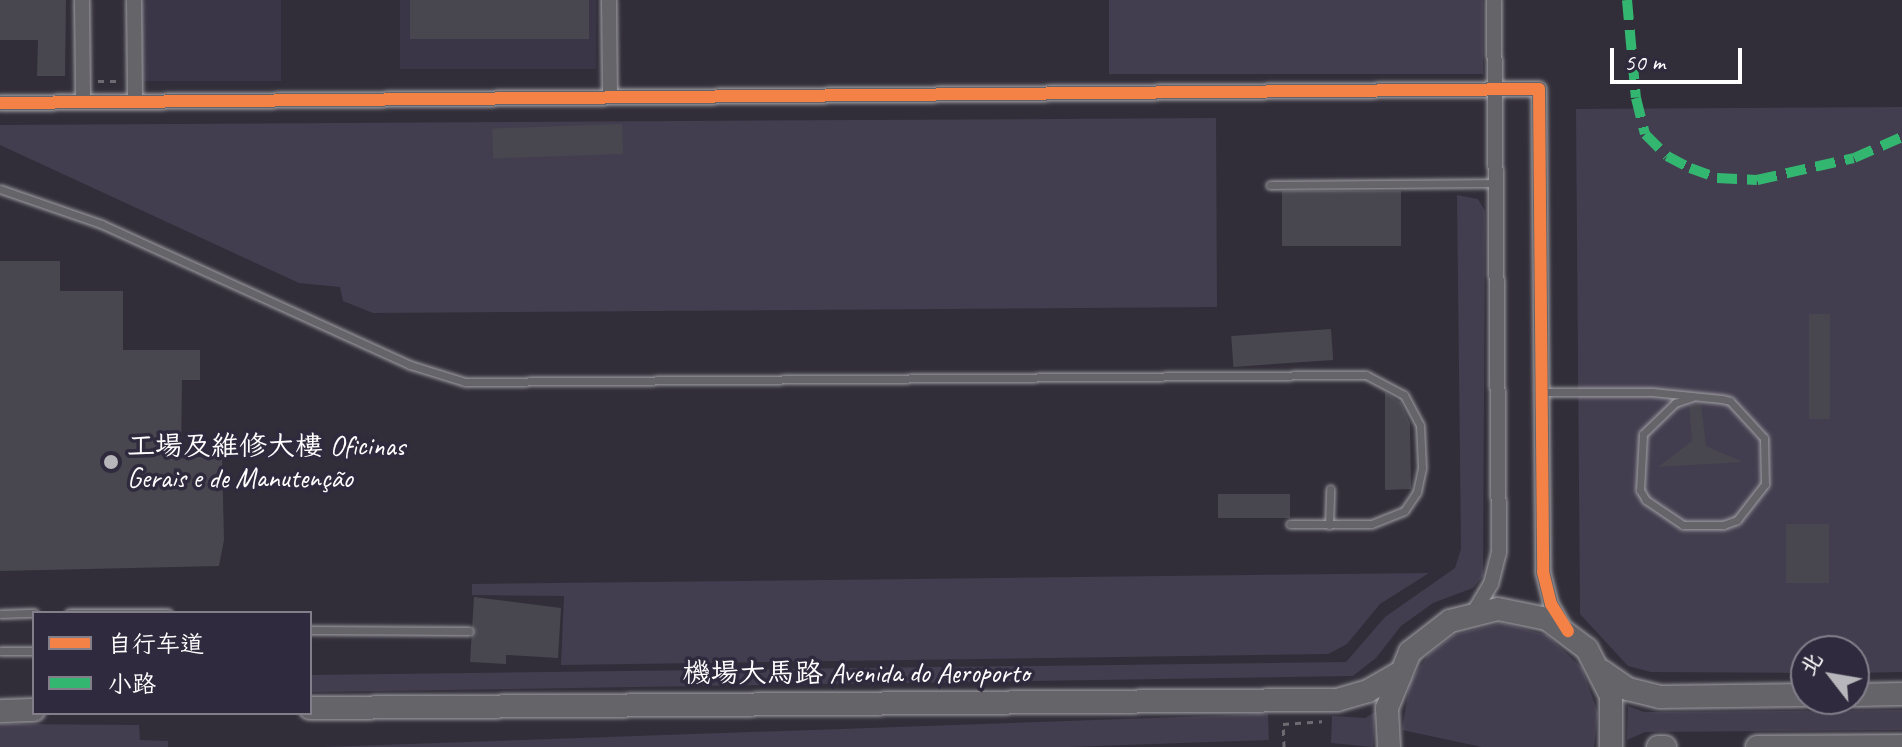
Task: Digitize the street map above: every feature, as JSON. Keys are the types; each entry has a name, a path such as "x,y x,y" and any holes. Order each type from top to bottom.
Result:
{"main road":[{"path":"1389,747 1387,708 1397,674 1429,634 1474,612 1523,611 1568,631 1602,671 1628,689 1660,697 1790,695"},
{"path":"1602,671 1614,722 1611,747"},
{"name":"機場大馬路 Avenida do Aeroporto","path":"312,708 1337,700 1368,691 1397,674"},
{"path":"1870,695 1902,694"},
{"path":"0,711 32,710"},
{"path":"1757,747 1902,746"},
{"path":"1658,747 1665,747"}],"street":[{"path":"82,0 83,102"},
{"path":"134,0 135,101"},
{"path":"609,0 610,97"},
{"path":"1474,612 1491,584 1499,553 1494,0"},
{"path":"0,103 1539,89 1543,572 1551,604 1568,631"}],"lane":[{"path":"1270,185 1496,183"},
{"path":"0,189 101,224 410,365 465,382 1344,375 1380,379 1404,395 1417,414 1422,468 1417,492 1404,511 1383,522 1290,524"},
{"path":"1541,392 1692,397 1730,401 1764,438 1763,491 1737,520 1723,525 1683,525 1646,500 1640,490 1643,434 1675,403 1692,397"},
{"path":"1329,525 1330,489"},
{"path":"0,614 32,613"},
{"path":"312,630 469,631"},
{"path":"0,651 32,651"}],"path":[{"path":"82,81 135,81"}],"shaded area":[{"path":"142,0 281,0 281,81 142,81"},
{"path":"400,0 596,0 596,69 400,69"},
{"path":"1109,0 1483,0 1483,74 1109,74"},
{"path":"1902,107 1902,672 1870,673 1870,635 1790,635 1790,673 1651,672 1628,666 1580,614 1576,109"},
{"path":"1216,118 1217,307 373,313 343,301 340,287 299,283 0,145 0,125"},
{"path":"1457,195 1478,199 1485,211 1483,576 1473,588 1433,603 1401,626 1376,658 1353,676 312,692 312,675 1346,662 1385,617 1455,568 1461,549"},
{"path":"1429,573 1380,604 1347,644 1328,654 561,665 564,596 472,595 472,584"},
{"path":"1501,623 1547,635 1582,668 1598,713 1594,747 1482,747 1402,730 1410,682 1428,655 1454,635"},
{"path":"1628,706 1644,712 1790,711 1790,715 1870,715 1870,710 1902,710 1902,730 1645,732 1627,740"},
{"path":"1375,712 1373,747 1331,743 1332,716 1365,718"},
{"path":"1268,714 1269,740 1068,747 323,747"},
{"path":"0,724 139,725 140,740 168,741 168,747 0,747"}],"building":[{"path":"0,0 66,0 65,76 37,76 38,40 0,40"},
{"path":"410,0 589,0 589,39 410,39"},
{"path":"622,124 623,154 493,159 492,129"},
{"path":"1282,191 1401,191 1401,246 1282,246"},
{"name":"工場及維修大樓 Oficinas Gerais e de Manutenção","path":"0,261 60,261 60,291 123,291 123,350 200,350 200,380 182,380 181,457 222,457 224,540 219,566 0,571"},
{"path":"1809,314 1830,314 1830,419 1809,419"},
{"path":"1331,329 1333,360 1233,367 1231,336"},
{"path":"1385,392 1401,403 1410,423 1411,489 1385,490"},
{"path":"1701,403 1706,446 1743,462 1658,467 1692,441 1689,405"},
{"path":"1218,494 1290,494 1290,518 1218,518"},
{"path":"1786,524 1829,524 1829,583 1786,583"},
{"path":"474,597 561,608 558,658 506,655 506,664 470,662"}],"marked path":[{"path":"1627,0 1636,98 1645,134 1667,156 1690,168 1717,178 1757,180 1854,158 1902,137"}],"cycle path":[{"path":"0,103 1539,89 1543,572 1551,604 1568,631"}],"place":[{"name":"工場及維修大樓 Oficinas Gerais e de Manutenção","path":"111,462"}]}
